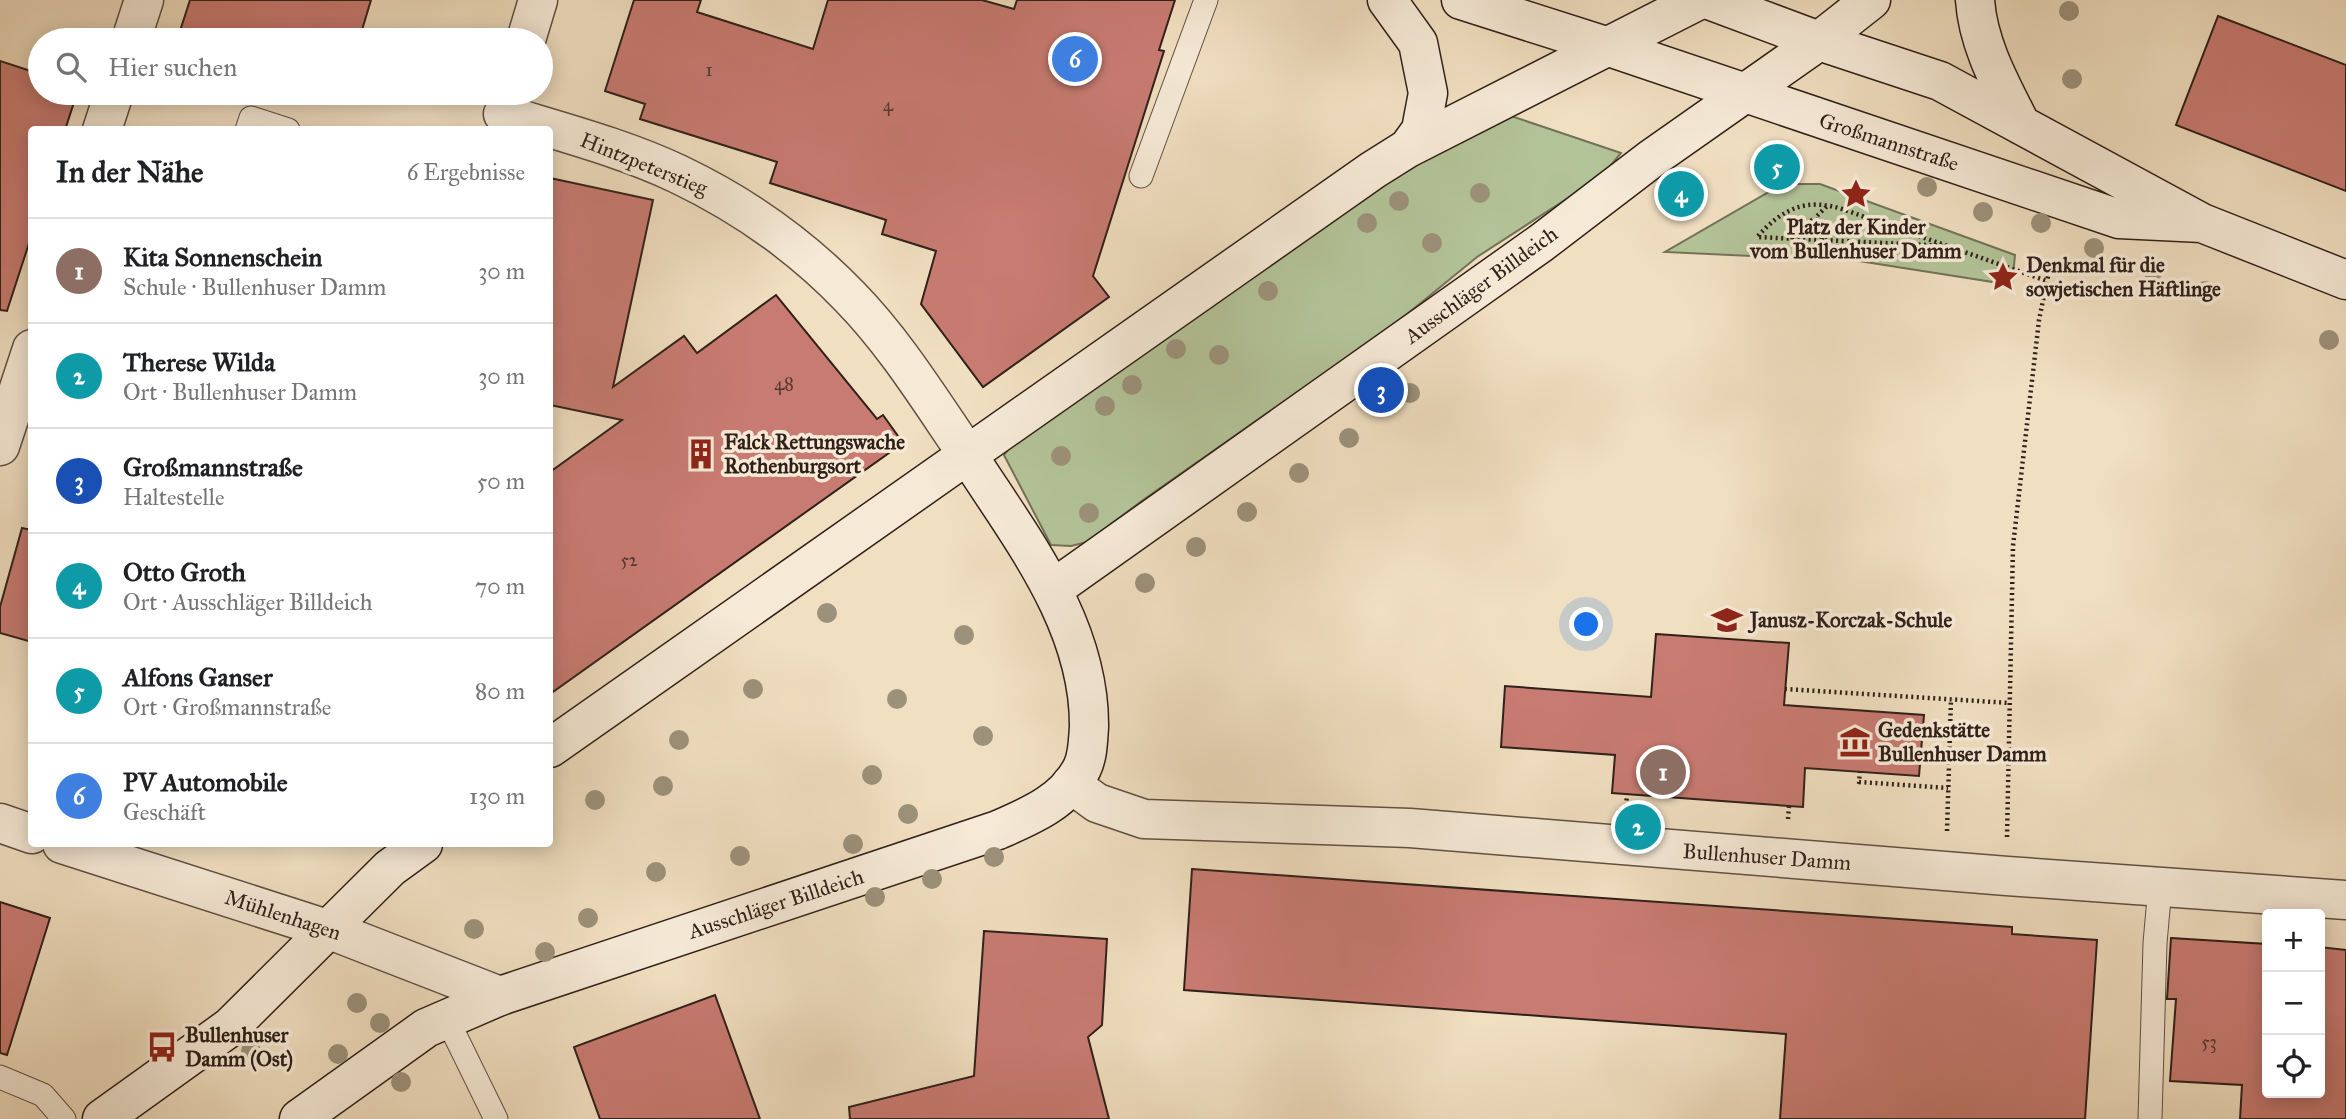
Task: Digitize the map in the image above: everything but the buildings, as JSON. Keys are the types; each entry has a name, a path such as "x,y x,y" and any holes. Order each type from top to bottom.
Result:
{"street":[{"path":"135,28 144,0"},
{"path":"530,28 538,0"},
{"path":"1387,0 1418,43 1428,93 1421,130 1408,148"},
{"name":"Großmannstraße","path":"1461,0 1609,47 2119,219 2202,223"},
{"path":"553,746 1373,170 1408,148 1699,0"},
{"name":"Großmannstraße","path":"1709,0 1940,82 2202,223 2346,280"},
{"name":"Ausschläger Billdeich","path":"1053,589 1518,259 1651,159 1819,41 1871,0"},
{"path":"1976,0 1980,34 2021,125"},
{"path":"104,126 110,105"},
{"name":"Hintzpeterstieg","path":"503,112 545,126"},
{"name":"Hintzpeterstieg","path":"553,129 677,173 751,213 783,235 850,296 870,319 967,454"},
{"path":"0,446 28,361"},
{"name":"Ausschläger Billdeich","path":"299,1119 426,1028 500,996 998,830 1037,813 1056,800 1083,767 1088,743 1088,687 1053,589 967,454"},
{"name":"Bullenhuser Damm","path":"1071,784 1097,803 1144,820 1410,828 2346,900"},
{"path":"0,823 28,833"},
{"name":"Mühlenhagen","path":"71,847 330,930 500,996"},
{"path":"102,1119 230,1027 390,868 419,847"}],"lane":[{"path":"1141,176 1206,0"},
{"path":"248,126 251,118 276,126"},
{"path":"2150,1119 2155,943 2160,887"},
{"path":"447,1020 496,1119"},
{"path":"0,1077 43,1095 64,1119"}],"path":[{"path":"1948,246 1757,237 1778,216 1809,203 1828,204 1948,246 2047,281"},
{"path":"1791,239 1796,231 1815,218 1828,204"},
{"path":"1815,218 1823,231 1822,240"},
{"path":"2007,876 2012,546 2039,320 2052,257"},
{"path":"1785,689 2010,703"},
{"path":"1945,871 1951,699"},
{"path":"1860,771 1858,782 1948,788"}],"green space":[{"path":"1505,114 1621,153 1602,176 1477,257 1395,324 1087,542 1071,546 1051,545 1004,455 1022,432 1400,167"},
{"path":"1795,184 1820,184 2015,255 2012,285 1859,261 1665,252 1774,189"}],"place":[{"name":"PV Automobile","path":"1075,59"},
{"name":"Alfons Ganser","path":"1777,167"},
{"name":"Otto Groth","path":"1681,194"},
{"name":"Platz der Kinder vom Bullenhuser Damm","path":"1856,194"},
{"name":"Denkmal für die sowjetischen Häftlinge","path":"2003,277"},
{"name":"Großmannstraße","path":"1381,390"},
{"name":"Falck Rettungswache Rothenburgsort","path":"701,454"},
{"name":"Janusz-Korczak-Schule","path":"1727,620"},
{"name":"Gedenkstätte Bullenhuser Damm","path":"1855,742"},
{"name":"Kita Sonnenschein","path":"1663,772"},
{"name":"Therese Wilda","path":"1638,827"},
{"name":"Bullenhuser Damm (Ost)","path":"162,1047"}]}
